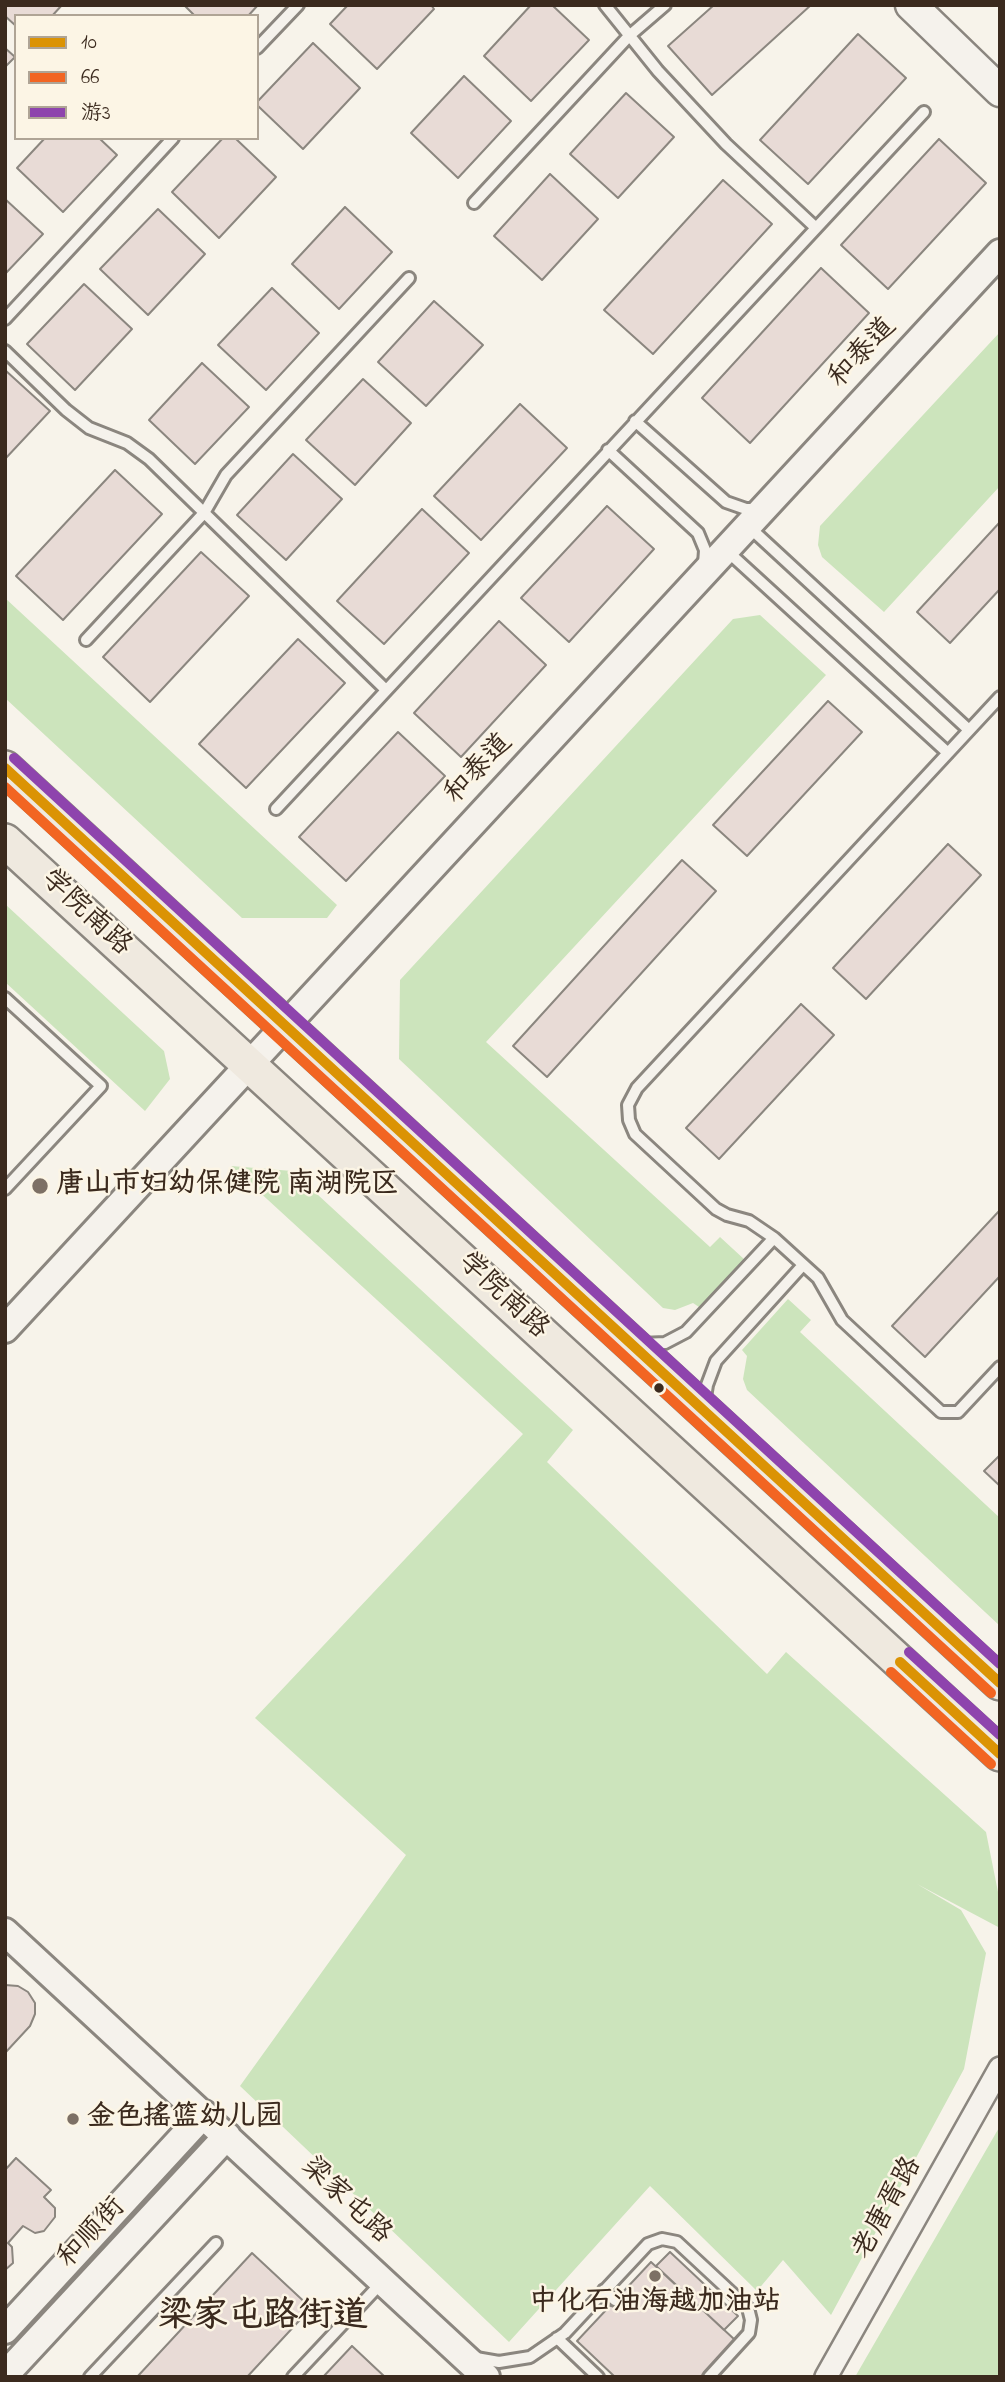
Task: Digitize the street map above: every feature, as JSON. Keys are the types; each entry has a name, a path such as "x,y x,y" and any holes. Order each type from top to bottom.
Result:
{"main road":[{"path":"911,5 1000,91"},
{"name":"学院南路","path":"5,768 1000,1683"},
{"name":"学院南路","path":"5,841 1000,1754"}],"street":[{"name":"和泰道","path":"5,1329 1000,253"},
{"name":"梁家屯路","path":"5,1932 486,2377"},
{"name":"老唐胥路","path":"826,2377 1000,2068"},
{"name":"和顺街","path":"5,2330 204,2114"},
{"name":"和顺街","path":"5,2375 227,2136"}],"lane":[{"path":"259,46 298,5"},
{"path":"604,5 726,144 815,227"},
{"path":"474,203 629,36 665,5"},
{"path":"276,809 924,112"},
{"path":"5,319 171,140"},
{"path":"86,640 204,513 226,475 409,278"},
{"path":"5,351 66,410 89,428 127,443 149,458 386,690"},
{"path":"635,421 726,502 746,509 756,517 969,730"},
{"path":"608,450 698,533 705,550 703,575"},
{"path":"726,550 947,753"},
{"path":"1000,697 637,1088 628,1105 629,1120 635,1134 716,1209 749,1221 774,1238 818,1278 842,1320 941,1412 957,1412 1000,1367"},
{"path":"5,998 101,1086 5,1189"},
{"path":"631,1344 664,1343 686,1332 774,1238"},
{"path":"703,1410 716,1361 803,1265"},
{"path":"463,2355 499,2362 530,2357 565,2333 648,2244 662,2239 677,2242 748,2308 751,2320 749,2333 709,2377"},
{"path":"90,2377 216,2243"},
{"path":"293,2377 383,2281"},
{"path":"604,2290 615,2300"},
{"path":"557,2338 598,2377"}],"green space":[{"path":"1000,332 1000,486 884,612 822,557 818,545 820,526"},
{"path":"5,598 337,905 327,918 242,918 5,698"},
{"path":"760,615 826,675 486,1042 710,1247 720,1237 745,1260 699,1307 693,1303 675,1310 663,1308 399,1059 400,980 733,619"},
{"path":"5,904 164,1051 170,1079 145,1111 5,982"},
{"path":"231,1166 292,1171 573,1430 547,1462 767,1674 786,1652 986,1832 1000,1902 1000,1928 917,1884 961,1910 986,1953 964,2069 831,2315 783,2260 757,2291 650,2186 509,2342 240,2086 406,1855 255,1718 523,1434"},
{"path":"788,1299 811,1320 800,1332 1000,1518 1000,1626 747,1390 743,1379 747,1356 742,1350"},
{"path":"1000,2126 1000,2377 855,2377"}],"building":[{"path":"5,5 62,5 54,14 14,14 14,24 5,16"},
{"path":"184,5 258,5 250,14 193,14"},
{"path":"348,5 431,5 434,9 377,69 330,24"},
{"path":"531,5 552,5 589,40 531,101 484,56"},
{"path":"714,5 811,5 712,95 668,46"},
{"path":"858,34 906,78 808,184 760,140"},
{"path":"313,43 360,88 303,149 259,107 259,100"},
{"path":"5,48 14,58 5,67"},
{"path":"464,76 511,121 458,178 411,133"},
{"path":"626,93 674,137 618,198 570,154"},
{"path":"939,139 986,183 888,289 841,245"},
{"path":"43,140 101,140 117,155 63,212 17,168"},
{"path":"221,140 237,140 276,177 219,238 172,192"},
{"path":"550,174 598,219 542,280 494,236"},
{"path":"723,180 772,224 653,354 604,310"},
{"path":"5,199 43,234 5,274"},
{"path":"345,207 392,252 339,309 292,264"},
{"path":"158,209 205,254 148,315 100,269"},
{"path":"821,268 869,313 750,443 702,398"},
{"path":"84,284 132,329 75,390 27,344"},
{"path":"272,288 319,333 266,390 218,345"},
{"path":"434,301 483,345 426,406 378,362"},
{"path":"202,363 249,407 195,464 149,420"},
{"path":"5,370 50,411 5,459"},
{"path":"363,379 411,423 355,485 306,440"},
{"path":"520,404 567,448 481,540 434,496"},
{"path":"293,454 342,499 286,560 237,515"},
{"path":"115,470 162,514 63,620 16,576"},
{"path":"607,506 654,549 569,642 521,598"},
{"path":"422,509 469,553 384,644 337,601"},
{"path":"1000,522 1000,589 950,643 917,612"},
{"path":"201,552 249,596 150,702 103,657"},
{"path":"499,621 546,665 461,757 414,713"},
{"path":"298,639 345,683 246,788 199,744"},
{"path":"828,701 862,732 747,856 713,825"},
{"path":"398,732 445,776 346,881 299,837"},
{"path":"948,844 981,875 866,999 833,968"},
{"path":"682,860 716,891 547,1077 513,1046"},
{"path":"801,1004 834,1035 719,1159 686,1128"},
{"path":"1000,1210 1000,1276 925,1357 892,1326"},
{"path":"1000,1455 1000,1486 984,1471"},
{"path":"5,1985 18,1986 28,1992 35,2003 35,2014 30,2026 5,2053"},
{"path":"16,2158 51,2190 44,2197 55,2208 55,2217 44,2231 35,2233 23,2226 8,2243 12,2247 13,2263 5,2270 5,2170"},
{"path":"670,2252 738,2316 724,2330 656,2266"},
{"path":"252,2253 311,2308 247,2377 137,2377"},
{"path":"651,2262 735,2340 701,2377 615,2377 577,2341"},
{"path":"352,2346 385,2377 323,2377"}],"transit line":[{"name":"游3","path":"14,758 1000,1664"},
{"name":"10","path":"5,768 1000,1683"},
{"name":"66","path":"5,787 991,1693"},
{"name":"游3","path":"909,1652 1000,1735"},
{"name":"10","path":"900,1662 1000,1754"},
{"name":"66","path":"891,1672 991,1764"}],"place":[{"name":"唐山市妇幼保健院 南湖院区","path":"40,1186"},
{"name":"金色摇篮幼儿园","path":"73,2119"},
{"name":"中化石油海越加油站","path":"655,2276"}],"district":[{"name":"梁家屯路街道","path":"263,2319"}]}
